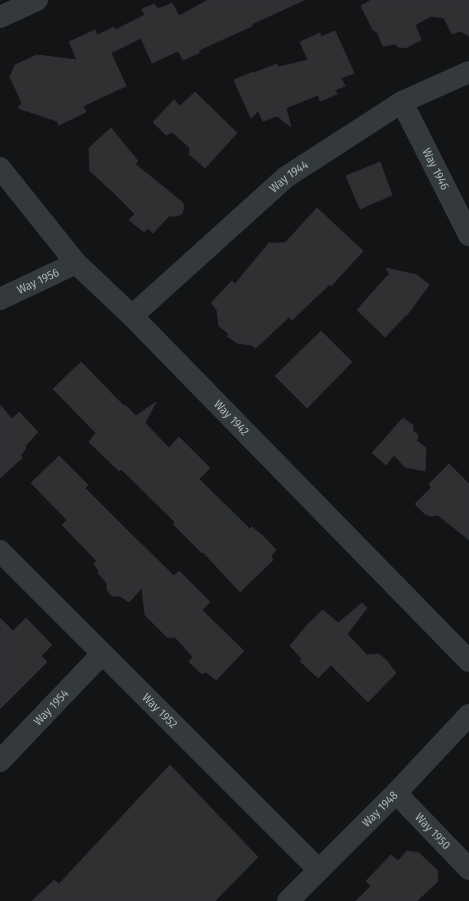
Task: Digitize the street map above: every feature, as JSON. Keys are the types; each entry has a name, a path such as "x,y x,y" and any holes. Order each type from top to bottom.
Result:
{"street":[{"path":"0,17 37,0"},
{"name":"Way 1944","path":"132,316 286,176 402,102 469,72"},
{"name":"Way 1946","path":"402,102 469,235"},
{"name":"Way 1942","path":"0,168 76,262 132,316 469,661"},
{"name":"Way 1956","path":"0,299 76,262"},
{"name":"Way 1952","path":"0,551 319,870"},
{"name":"Way 1954","path":"0,761 102,654"},
{"name":"Way 1948","path":"288,901 396,793 469,715"},
{"name":"Way 1950","path":"396,793 469,869"}],"building":[{"path":"208,0 304,0 199,50 199,53 183,60 178,51 152,63 141,38 111,53 126,86 83,106 86,112 59,125 57,121 18,108 22,103 10,77 15,65 37,55 77,60 69,42 95,30 97,35 114,27 115,30 145,15 142,9 154,4 158,9 172,3 179,16"},
{"path":"371,0 469,0 469,36 460,31 452,34 444,18 431,16 415,25 421,40 405,48 398,47 396,44 383,46 377,32 373,30 361,6"},
{"path":"335,31 354,73 341,78 345,86 335,90 337,94 320,101 318,95 286,108 291,127 277,116 263,121 258,111 251,118 234,80 277,64 279,67 308,60 300,42 320,33 321,37"},
{"path":"195,92 237,133 205,168 189,154 190,148 172,132 166,135 153,122 174,100 180,106"},
{"path":"111,128 138,161 135,164 182,202 184,207 182,214 177,216 169,216 153,233 148,228 144,232 129,220 135,214 90,171 89,148"},
{"path":"380,162 392,195 360,209 346,176"},
{"path":"317,208 363,251 331,286 330,284 292,320 289,317 256,348 251,345 237,343 227,336 229,334 219,326 217,310 211,303 232,281 235,284 269,243 285,243"},
{"path":"386,268 417,275 429,285 407,315 385,337 357,310 388,275 391,278"},
{"path":"321,331 352,362 307,408 275,376"},
{"path":"81,362 124,406 125,405 136,416 156,402 145,423 169,448 179,437 210,468 199,479 250,529 252,527 276,550 271,556 273,560 240,592 203,552 202,553 173,524 175,522 121,469 119,471 89,442 96,433 53,389"},
{"path":"0,405 12,419 19,412 38,432 25,446 26,448 21,455 22,458 0,478"},
{"path":"403,418 413,425 413,431 418,435 417,441 426,448 425,471 405,467 394,455 386,465 372,453"},
{"path":"59,456 88,485 85,488 174,576 179,571 210,602 202,610 244,651 216,680 206,672 202,674 189,662 193,657 175,637 168,638 145,615 142,588 129,602 120,596 112,596 107,590 107,583 98,573 99,571 94,564 97,561 62,525 67,520 31,483"},
{"path":"449,464 469,484 469,540 438,515 431,516 425,514 415,504 431,488 429,484"},
{"path":"362,603 367,608 347,634 367,655 379,654 387,661 396,673 368,702 331,665 318,678 300,661 302,659 290,646 308,624 323,610 338,623"},
{"path":"0,618 13,631 26,618 52,645 41,656 47,662 0,709"},
{"path":"170,765 258,857 215,901 32,901 54,880 59,884"},
{"path":"407,851 419,853 437,870 438,881 417,901 356,901 371,886 366,881 391,855 398,861"}]}
